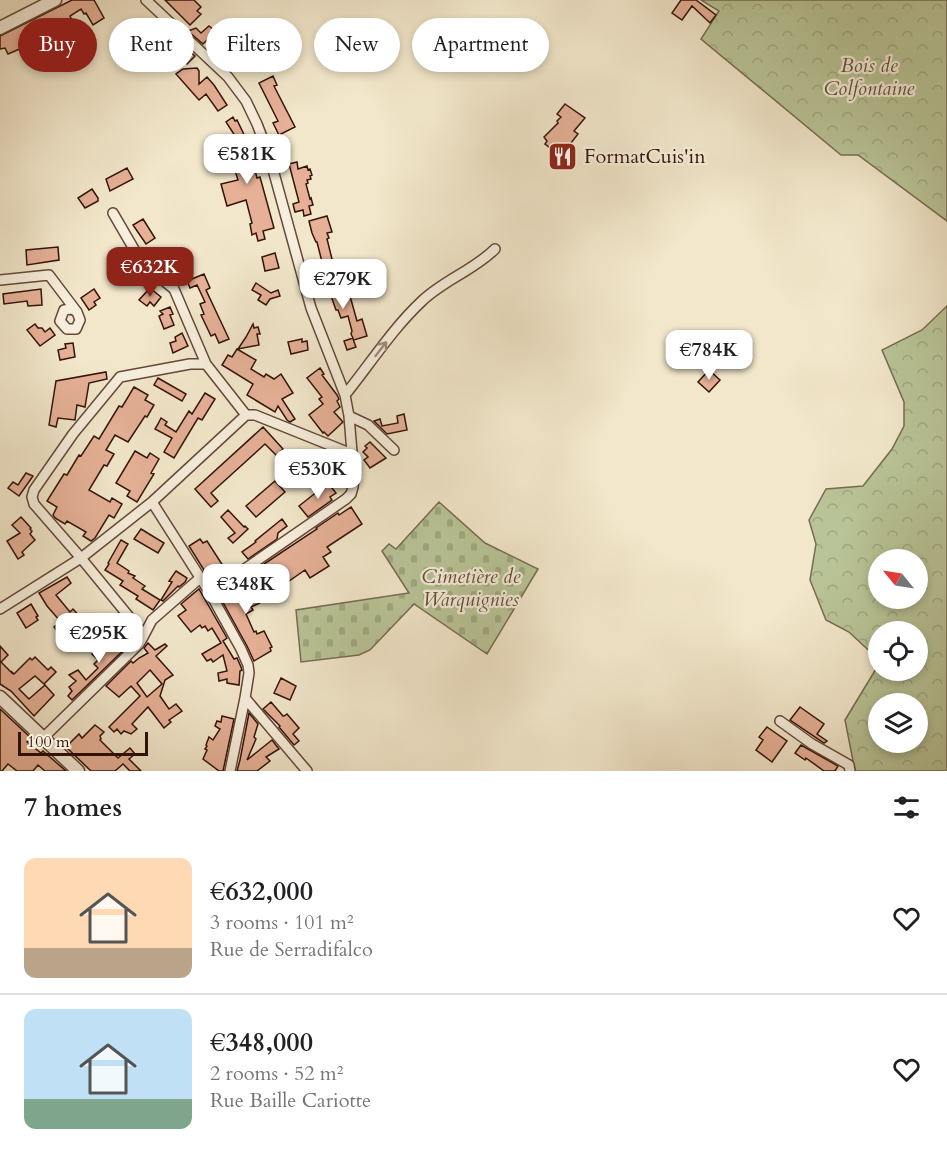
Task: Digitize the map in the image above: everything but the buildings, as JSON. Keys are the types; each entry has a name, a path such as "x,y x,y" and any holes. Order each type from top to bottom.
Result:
{"street":[{"path":"0,28 55,0"},
{"path":"146,0 228,77 250,109 269,155 311,308 345,395 349,416 354,477 351,494 210,592"},
{"path":"113,213 142,262 174,289 206,364 246,415"},
{"path":"345,395 423,300 485,259 495,249"},
{"path":"0,280 50,275 77,312"},
{"path":"144,635 34,504 32,497 34,490 73,434 120,377 189,364 206,364"},
{"path":"0,609 81,558 152,502 246,415 255,415 352,454"},
{"path":"349,416 368,425 394,450"},
{"path":"152,502 210,592 248,665 245,698 230,771"},
{"path":"43,738 139,644 152,620 200,578"},
{"path":"0,698 78,771"},
{"path":"245,698 307,771"},
{"path":"780,721 850,768"}],"green space":[{"name":"Bois de Colfontaine","path":"701,0 947,0 947,221 858,155 841,155 701,39 719,11"},
{"path":"947,306 947,771 855,771 845,720 869,681 928,681 928,621 868,621 868,650 849,632 826,620 810,580 816,544 809,520 826,489 863,486 892,449 904,426 904,402 882,350 922,330"},
{"name":"Cimetière de Warquignies","path":"439,502 485,543 538,569 487,654 414,604 370,650 359,655 301,662 296,610 409,593 382,551 389,544 396,549"}],"place":[{"name":"FormatCuis'in","path":"563,156"}]}
